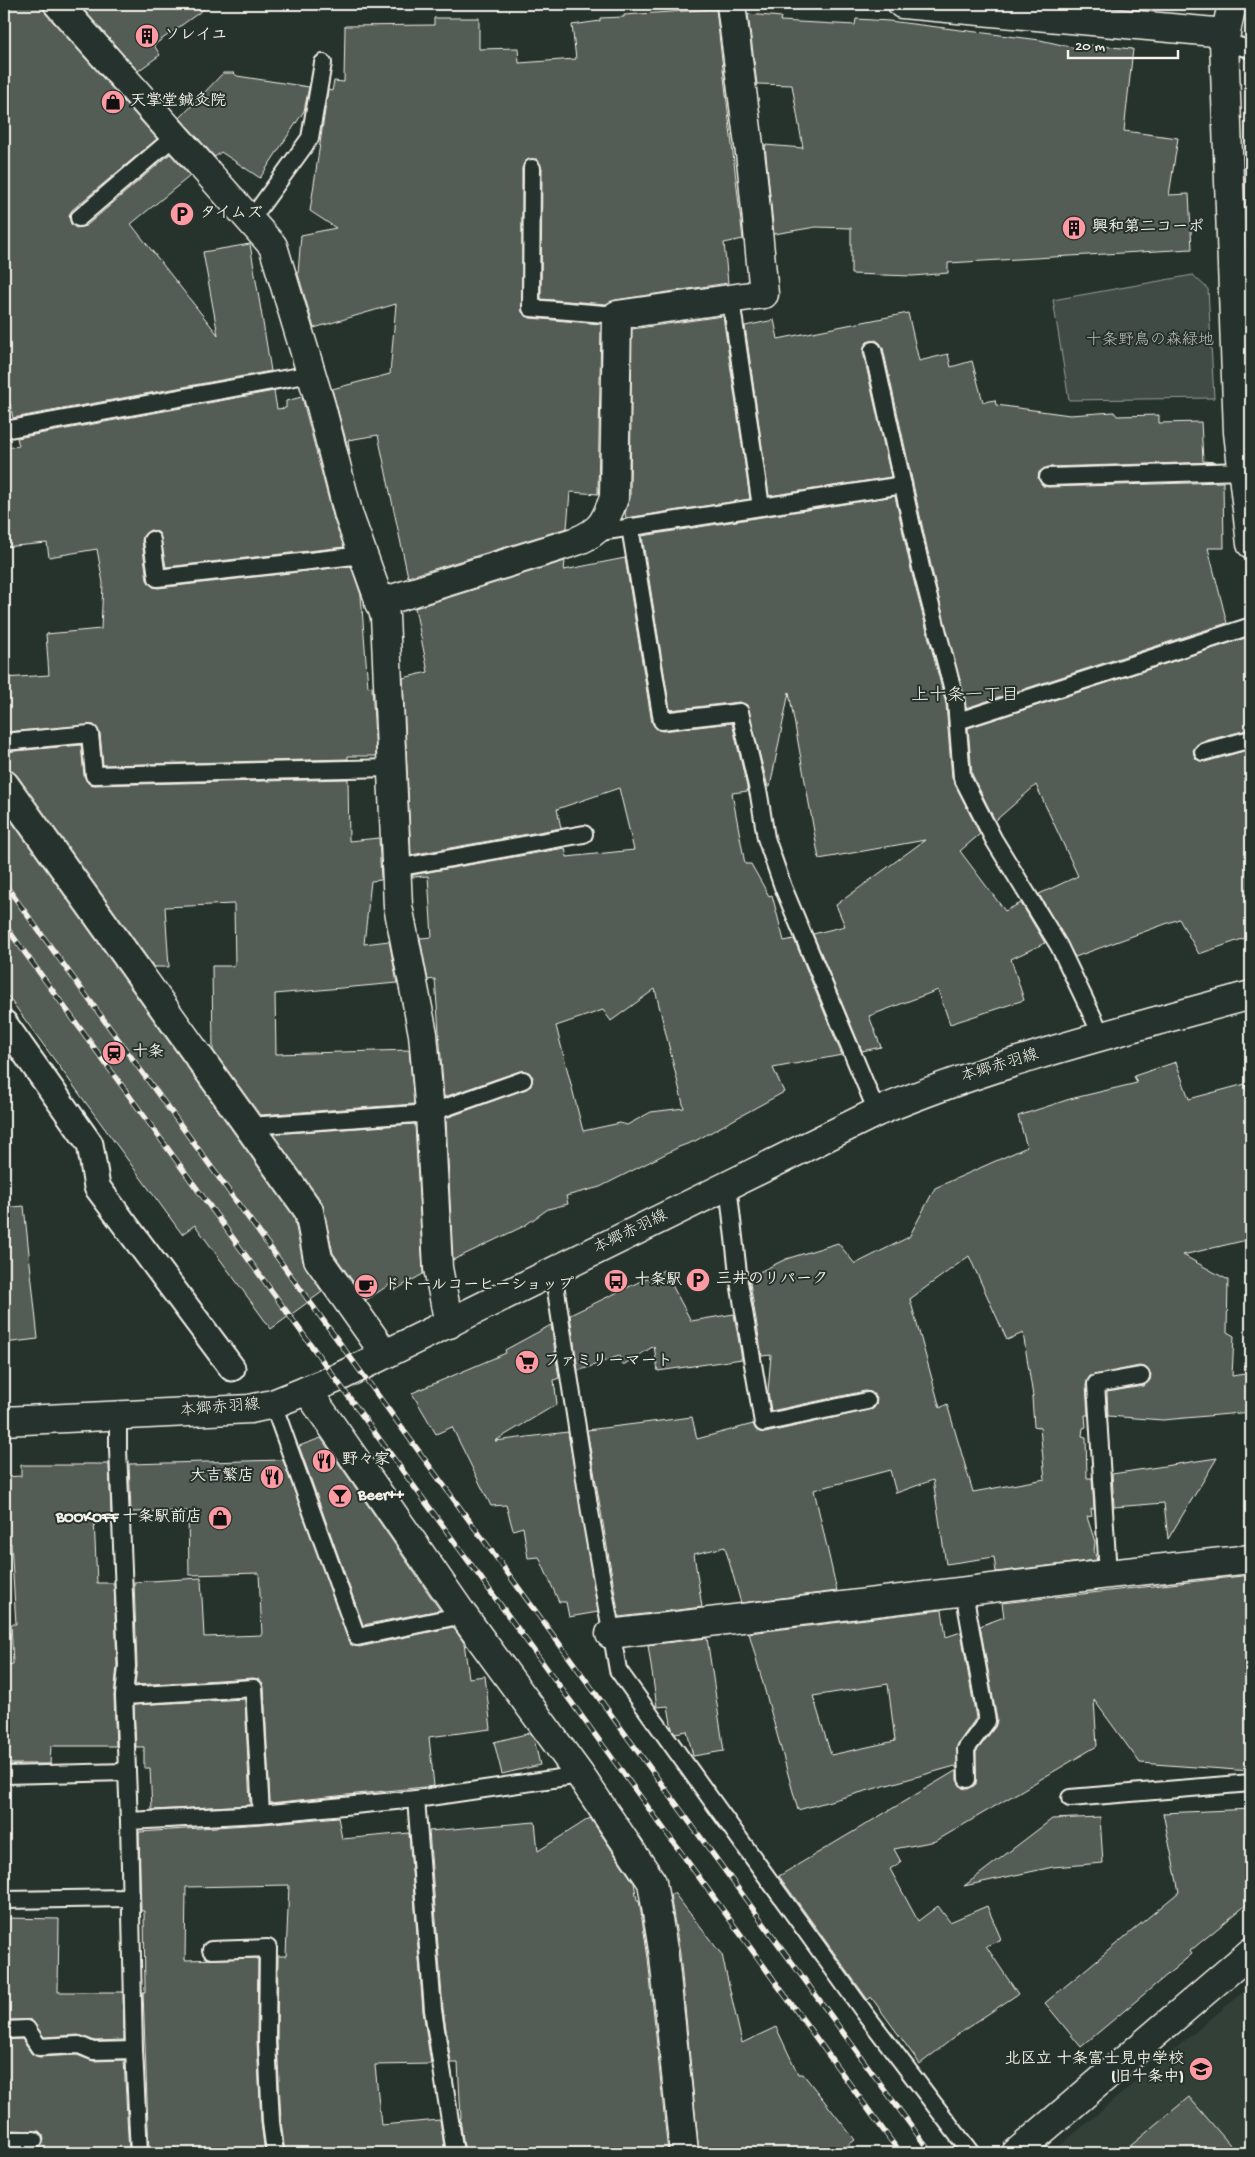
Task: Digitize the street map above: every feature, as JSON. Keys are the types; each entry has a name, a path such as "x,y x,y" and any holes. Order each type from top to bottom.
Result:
{"street":[{"path":"58,4 272,246 311,374 349,516 384,616 398,906 423,1034 430,1113 438,1268 449,1324"},
{"path":"380,603 594,534 607,516 614,498 617,315 764,294 752,169 731,4"},
{"path":"902,4 1225,37"},
{"path":"1232,4 1225,37 1242,283 1238,432 1251,544"},
{"path":"4,784 309,1211 318,1259 385,1354"},
{"name":"本郷赤羽線","path":"4,1421 250,1409 273,1404 335,1379 449,1324 877,1112 932,1089 989,1069 1251,995"},
{"path":"4,1023 90,1144 97,1187 232,1368"},
{"path":"308,1390 463,1615 580,1775 652,1882 664,1956 684,2153"},
{"path":"610,1634 1108,1574 1251,1560"},
{"path":"1016,2153 1251,1952"}],"lane":[{"path":"1225,37 1251,50"},
{"path":"250,221 310,138 323,63"},
{"path":"79,218 175,136"},
{"path":"532,168 531,308 617,315"},
{"path":"731,300 761,507"},
{"path":"873,350 922,572 956,702 962,777 994,840 1059,946 1102,1036"},
{"path":"4,430 311,374"},
{"path":"1048,477 1243,471"},
{"path":"594,534 903,485"},
{"path":"630,527 662,721 740,712 760,795 769,846 782,887 877,1112"},
{"path":"152,540 157,578 363,555"},
{"path":"958,721 1251,626"},
{"path":"4,742 90,734 94,775 391,768"},
{"path":"1204,752 1251,739"},
{"path":"396,868 584,834"},
{"path":"249,1126 430,1113 523,1080"},
{"path":"728,1185 739,1282 763,1423 867,1401"},
{"path":"553,1271 610,1634 618,1670 864,2012 971,2153"},
{"path":"1108,1574 1096,1384 1141,1376"},
{"path":"273,1404 357,1637 463,1615"},
{"path":"118,1415 127,1666 124,1696 138,2153"},
{"path":"964,1592 987,1720 966,1749 968,1779"},
{"path":"124,1696 254,1688 261,1814"},
{"path":"4,1774 127,1772"},
{"path":"129,1821 261,1814 416,1799 580,1775"},
{"path":"1070,1798 1251,1783"},
{"path":"416,1799 433,2010 455,2153"},
{"path":"4,1900 129,1898"},
{"path":"212,1950 268,1948 267,2041 271,2122 275,2153"},
{"path":"4,2030 27,2029 39,2047 79,2045 93,2050 134,2050"},
{"path":"4,2140 34,2140"}],"shaded area":[{"name":"北区立 十条富士見中学校 (旧十条中)","path":"1251,1985 1251,2153 1051,2153"}],"green space":[{"name":"十条野鳥の森緑地","path":"1193,275 1208,289 1214,398 1069,400 1053,300"}],"building":[{"path":"4,4 43,4 46,14 157,139 72,210 69,215 71,224 76,228 86,226 170,154 190,176 131,224 218,335 203,252 250,244 271,371 13,418 4,376"},
{"path":"79,4 211,4 154,45 160,55 138,71"},
{"path":"716,9 743,239 724,243 728,283 615,300 606,304 541,299 542,168 537,159 527,160 522,168 522,312 530,318 601,324 598,494 570,492 567,528 408,577 378,435 348,440 350,455 332,389 390,374 396,304 314,328 298,274 301,235 336,228 310,211 328,90 332,91 334,81 344,82 345,26 434,25 434,18 479,18 479,49 518,48 519,63 576,59 572,25 600,21 600,18 624,17 624,15"},
{"path":"748,14 781,17 780,21 855,25 856,19 889,21 1040,40 1089,51 1089,45 1133,49 1124,131 1178,138 1169,195 1189,194 1192,249 948,263 948,273 913,276 851,274 851,228 816,227 774,234 765,145 803,148 792,85 757,84"},
{"path":"223,73 234,73 237,76 309,87 304,111 260,178 221,152 215,157 180,118"},
{"path":"908,313 919,361 948,354 951,367 972,361 983,402 995,400 996,405 1070,415 1114,412 1117,416 1159,415 1159,423 1201,422 1203,461 1216,462 1048,467 1039,472 1038,478 1043,486 1048,487 1223,482 1224,548 1208,548 1227,623 966,708 932,570 883,348 876,340 867,342 863,352 891,477 769,496 745,326 774,320 778,339"},
{"path":"723,316 750,499 626,518 625,513 630,498 632,329"},
{"path":"274,391 277,409 286,408 286,401 302,397 334,520 344,547 166,567 160,534 150,530 143,536 142,541 147,580 153,587 158,588 351,566 361,595 368,687 372,686 376,756 348,756 348,759 103,765 100,733 94,725 4,732 4,678 49,675 46,634 101,629 103,583 97,549 49,557 47,543 4,547 4,448 19,446 17,438"},
{"path":"895,496 912,574 946,704 952,778 980,834 960,851 1005,911 1021,903 1045,943 1011,959 1024,1000 950,1024 938,990 869,1016 881,1047 862,1051 813,934 845,926 836,905 925,840 819,859 789,692 770,787 768,787 747,705 739,702 670,710 642,536"},
{"path":"625,558 652,723 658,730 732,723 748,791 732,793 745,864 751,864 769,896 772,895 784,941 794,939 842,1055 773,1068 784,1092 695,1141 679,1147 600,1187 566,1196 568,1204 548,1209 524,1226 453,1260 446,1118 526,1089 531,1086 533,1077 529,1072 520,1071 444,1097 435,979 428,980 420,938 432,937 428,876 412,877 412,875 565,848 567,857 634,850 619,788 557,809 561,828 411,855 403,678 428,672 415,608 565,561 564,570","holes":["655,989 684,1108 651,1112 627,1125 620,1123 583,1131 556,1026 603,1010 611,1021"]},
{"path":"1251,636 1251,729 1200,742 1193,750 1196,759 1205,762 1251,749 1251,936 1199,954 1179,919 1075,957 1039,894 1078,876 1036,785 995,821 972,774 968,728"},
{"path":"81,745 84,776 89,784 94,785 348,779 349,841 379,838 381,880 371,881 364,944 389,941 397,983 275,994 276,1054 409,1050 414,1104 260,1115 213,1050 212,966 235,966 234,904 165,907 169,967 154,967 17,775 11,770 4,769 4,752"},
{"path":"4,811 294,1217 303,1262 322,1292 271,1329 195,1225 182,1234 4,991"},
{"path":"1176,1062 1189,1099 1245,1084 1251,1110 1251,1239 1183,1255 1228,1280 1227,1332 1234,1336 1232,1376 1251,1373 1251,1412 1163,1420 1108,1416 1107,1392 1143,1386 1150,1380 1151,1374 1145,1367 1139,1366 1090,1376 1086,1385 1088,1415 1085,1415 1086,1427 1083,1428 1082,1436 1086,1437 1087,1478 1092,1478 1094,1509 1091,1509 1092,1516 1087,1517 1095,1542 1094,1551 1097,1560 996,1572 994,1557 946,1564 933,1480 896,1493 890,1470 814,1490 837,1591 741,1603 725,1547 694,1554 702,1607 619,1617 587,1430 692,1417 697,1439 753,1424 756,1430 765,1433 873,1409 877,1398 871,1392 865,1391 771,1411 768,1391 771,1355 762,1356 749,1277 786,1259 838,1243 855,1264 909,1237 935,1188 1027,1147 1018,1116 1070,1099 1137,1083 1134,1076","holes":["969,1256 1007,1340 1023,1333 1033,1396 1034,1426 1040,1428 1045,1479 973,1492 947,1404 940,1408 910,1299"]},
{"path":"415,1124 423,1274 395,1290 392,1283 366,1300 333,1253 322,1202 273,1134"},
{"path":"24,1206 38,1339 4,1343 4,1208"},
{"path":"664,1270 691,1321 734,1314 742,1359 658,1371 654,1346 623,1365 619,1356 578,1371 570,1315"},
{"path":"551,1325 559,1378 554,1380 557,1404 495,1441 568,1432 598,1612 569,1617 566,1602 559,1602 539,1557 528,1558 523,1527 513,1530 506,1505 491,1506 452,1427 436,1434 412,1393 506,1353 505,1350"},
{"path":"321,1438 440,1610 363,1625 299,1446"},
{"path":"1217,1458 1168,1539 1164,1503 1114,1507 1112,1474"},
{"path":"283,1460 350,1644 359,1647 453,1627 464,1643 469,1678 485,1676 491,1729 429,1737 434,1786 270,1803 264,1687 259,1679 135,1685 137,1666 134,1582 201,1578 204,1637 262,1635 259,1573 189,1575 188,1511 131,1512 129,1464"},
{"path":"109,1464 111,1512 109,1519 94,1519 97,1583 114,1583 117,1666 114,1696 116,1746 51,1746 50,1764 4,1764 4,1665 13,1664 11,1624 16,1624 11,1543 6,1543 5,1477 21,1476 21,1465"},
{"path":"1251,1575 1251,1771 1140,1763 1094,1700 1097,1746 936,1841 894,1849 901,1862 890,1869 918,1921 938,1906 950,1922 987,1906 1001,1939 986,1946 1018,1994 961,2032 920,2064 871,1997 868,2000 779,1876 957,1770 957,1780 962,1788 968,1789 976,1784 976,1752 995,1727 997,1720 980,1626 1004,1617 1002,1603"},
{"path":"942,1610 946,1637 961,1632 976,1718 958,1744 957,1769 955,1766 798,1810 749,1633","holes":["888,1684 895,1741 831,1755 813,1696"]},
{"path":"707,1638 724,1751 693,1756 687,1731 675,1733 672,1729 668,1706 657,1707 648,1645"},
{"path":"245,1699 250,1805 152,1810 150,1768 144,1768 144,1747 136,1747 134,1705"},
{"path":"530,1733 534,1739 540,1765 502,1774 494,1742"},
{"path":"1251,1809 1251,1901 1190,1951 1192,1954 1081,2047 1045,2003 1179,1892 1163,1813"},
{"path":"338,1817 342,1839 409,1833 423,2011 431,2064 375,2065 381,2125 440,2120 445,2153 285,2153 281,2121 277,2041 278,1956 286,1956 289,1885 186,1887 185,1960 258,1958 257,2041 261,2123 265,2153 149,2153 143,1992 145,1992 144,1911 141,1911 139,1832"},
{"path":"1100,1817 1103,1863 1053,1867 964,1886 1052,1819"},
{"path":"590,1818 634,1883 637,1900 639,1900 648,1958 668,2153 465,2153 460,2119 458,2063 451,2063 443,2009 429,1831 535,1822 538,1851"},
{"path":"674,1893 722,1955 742,2043 776,2027 798,2074 803,2074 855,2140 838,2153 699,2153 680,1954 670,1894"},
{"path":"4,1918 59,1919 58,1992 123,1992 124,2040 95,2041 78,2035 44,2037 31,2020 4,2020"},
{"path":"22,2039 31,2053 39,2057 77,2055 93,2061 124,2060 129,2153 10,2153 10,2150 39,2149 44,2140 43,2135 39,2131 9,2130 8,2078 4,2078 4,2040"},
{"path":"1189,2097 1237,2153 1122,2153"}],"railway":[{"path":"4,883 931,2153"},
{"path":"4,924 900,2153"}],"place":[{"name":"ソレイユ","path":"147,36"},
{"name":"天掌堂鍼灸院","path":"113,102"},
{"name":"タイムズ","path":"182,214"},
{"name":"興和第二コーポ","path":"1074,228"},
{"name":"十条","path":"114,1053"},
{"name":"三井のリパーク","path":"698,1280"},
{"name":"十条駅","path":"616,1281"},
{"name":"ドトールコーヒーショップ","path":"366,1286"},
{"name":"ファミリーマート","path":"527,1362"},
{"name":"野々家","path":"324,1461"},
{"name":"大吉繁店","path":"272,1477"},
{"name":"Beer++","path":"340,1496"},
{"name":"BOOKOFF 十条駅前店","path":"220,1518"},
{"name":"北区立 十条富士見中学校 (旧十条中)","path":"1201,2069"}],"district":[{"name":"上十条一丁目","path":"965,696"}]}
